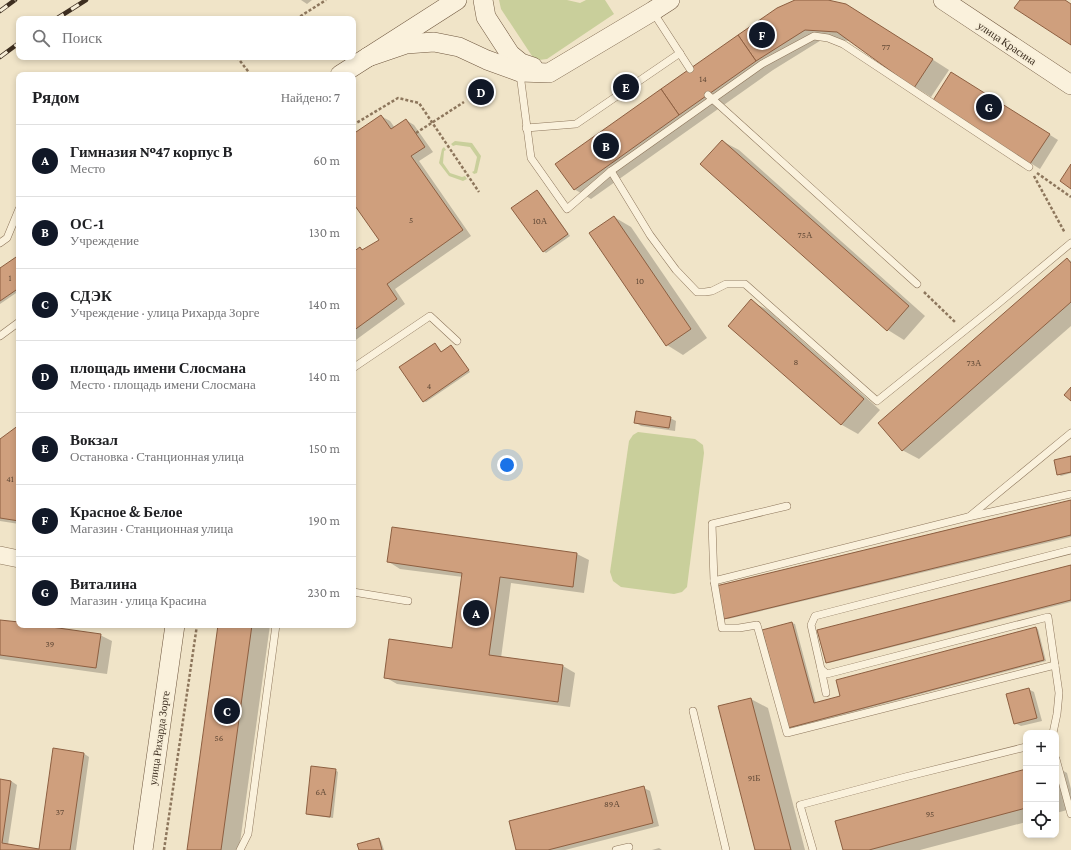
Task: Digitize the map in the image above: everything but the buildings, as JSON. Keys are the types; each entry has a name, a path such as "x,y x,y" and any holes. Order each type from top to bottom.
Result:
{"main road":[{"path":"345,72 457,0"},
{"path":"483,0 486,17 510,54 521,63 549,73"},
{"path":"368,57 406,44 434,42 459,47 487,60 520,72 549,73 670,0"},
{"name":"улица Красина","path":"944,0 1071,85"},
{"name":"улица Рихарда Зорге","path":"143,850 174,628"}],"street":[{"path":"0,556 16,559"}],"lane":[{"path":"652,11 690,69"},
{"path":"520,72 531,158 567,209 611,171 710,97 762,64 814,36 828,38 843,44 1029,167"},
{"path":"526,128 576,124 680,53"},
{"path":"710,97 917,284"},
{"path":"611,171 650,235 676,270 698,292 712,291 726,284 745,284 877,401 1071,243"},
{"path":"0,243 7,238 16,216"},
{"path":"357,362 430,316 457,341"},
{"path":"0,336 16,324"},
{"path":"968,517 1071,433"},
{"path":"714,581 968,517 1071,494"},
{"path":"788,506 712,524 714,581 722,628 739,628 757,625 787,733 1055,665"},
{"path":"826,693 810,625 815,616 1071,550"},
{"path":"356,592 408,601"},
{"path":"821,669 827,674 1048,617 1058,693 1057,714 1053,730"},
{"path":"240,850 248,834 276,628"},
{"path":"693,711 726,850"},
{"path":"814,850 800,805 1023,748"},
{"path":"1058,766 1071,814"},
{"path":"616,850 629,847"}],"path":[{"path":"301,16 326,0"},
{"path":"239,60 249,72"},
{"path":"356,123 398,98 419,103 479,192"},
{"path":"416,133 464,102"},
{"path":"1029,167 1071,197"},
{"path":"1029,167 1071,243"},
{"path":"917,284 964,331"},
{"path":"164,850 197,628"}],"green space":[{"path":"499,0 567,0 580,3 586,0 605,0 614,14 547,59 539,60 532,56 501,9"},
{"path":"455,141 472,143 481,156 477,173 474,174 472,172 474,171 477,157 470,147 453,146 451,144"},
{"path":"444,147 446,150 444,151 443,163 450,173 462,177 465,176 467,179 463,181 449,176 439,163 442,149"},
{"path":"638,432 695,439 703,445 704,453 687,587 682,592 674,594 621,587 613,581 610,572 629,441 633,435"}],"railway":[{"path":"0,11 15,0"},
{"path":"61,16 86,0"},
{"path":"0,57 16,45"}],"place":[{"name":"Красное & Белое","path":"762,35"},
{"name":"Вокзал","path":"626,87"},
{"name":"площадь имени Слосмана","path":"481,92"},
{"name":"Виталина","path":"989,107"},
{"name":"ОС-1","path":"606,146"},
{"name":"Гимназия №47 корпус В","path":"476,613"},
{"name":"СДЭК","path":"227,711"}]}
